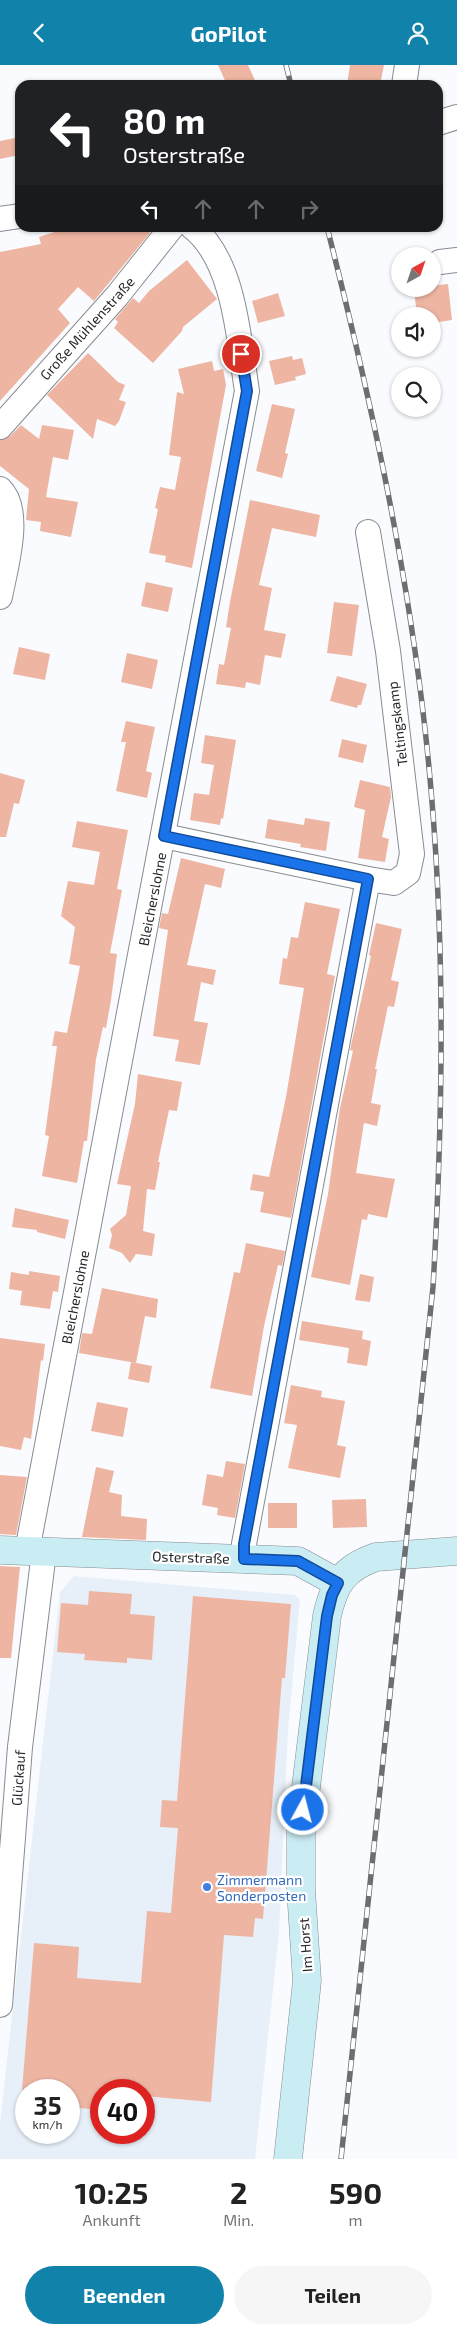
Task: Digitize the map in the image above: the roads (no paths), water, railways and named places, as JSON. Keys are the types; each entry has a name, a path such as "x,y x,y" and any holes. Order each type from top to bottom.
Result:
{"street":[{"path":"405,80 407,65"},
{"path":"443,121 457,117"},
{"path":"0,219 15,217"},
{"name":"Große Mühlenstraße","path":"0,427 117,296 168,232"},
{"name":"Bleicherslohne","path":"36,1551 164,836 247,391 232,300 209,246 196,232"},
{"path":"0,489 6,495 11,513 12,531 0,597"},
{"name":"Teltingskamp","path":"164,836 394,883 408,873 412,854 388,651 368,532"},
{"path":"244,1559 246,1535 368,879"},
{"name":"Osterstraße","path":"0,1549 298,1561 338,1583"},
{"name":"Glückauf","path":"0,2005 36,1551"},
{"path":"338,1583 354,1567 376,1557 457,1551"},
{"name":"Im Horst","path":"288,2159 307,1981 301,1891 301,1828 327,1616 332,1595 338,1583"}],"railway":[{"path":"286,65 290,80"},
{"path":"328,232 385,476 408,602 425,729 432,799 440,938 441,1008 441,1078 433,1287 341,2159"}],"place":[{"name":"Zimmermann Sonderposten","path":"207,1887"}]}
